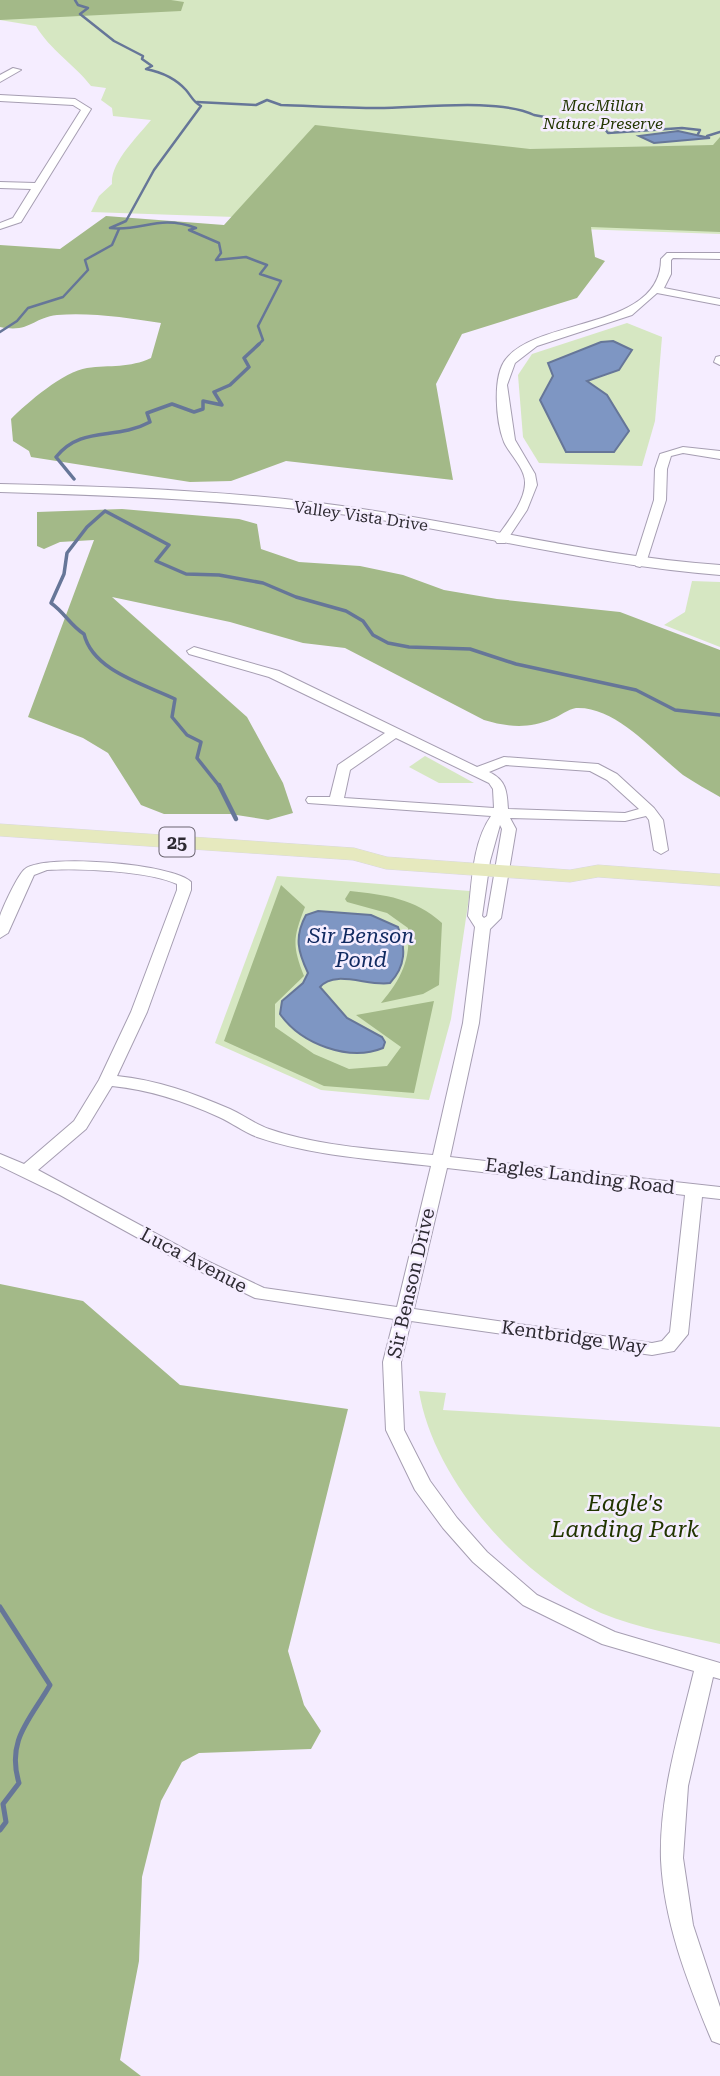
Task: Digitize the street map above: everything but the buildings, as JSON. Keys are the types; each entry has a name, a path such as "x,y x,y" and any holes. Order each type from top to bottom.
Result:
{"main road":[{"name":"25","path":"0,830 354,854 386,863 493,863 570,876 598,871 720,880"}],"street":[{"path":"0,79 16,70"},
{"path":"0,98 75,102 86,106 17,220 0,226"},
{"path":"0,185 38,186"},
{"path":"501,540 521,510 531,485 529,474 509,440 501,386 510,361 533,344 621,316 656,290 665,277 669,256 720,256"},
{"path":"656,290 720,302"},
{"path":"640,563 660,500 661,469 666,454 683,450 720,454"},
{"name":"Valley Vista Drive","path":"0,488 142,492 354,512 584,556 720,570"},
{"path":"194,651 274,674 480,771 504,761 587,765 610,774 656,820 661,850"},
{"path":"336,802 343,768 395,732"},
{"name":"Sir Benson Drive","path":"480,771 494,780 500,789 501,813 509,829 493,863 495,918 483,927 472,1015 420,1253 392,1362 395,1430 422,1485 450,1523 480,1557 530,1600 609,1638 712,1669"},
{"path":"313,800 501,813 625,817 649,811"},
{"path":"0,933 28,873 35,869 50,865 135,871 179,876 184,881 184,890 139,1012 107,1080 80,1125 27,1170"},
{"name":"Eagles Landing Road","path":"107,1080 144,1084 177,1094 227,1114 260,1132 303,1144 720,1193"},
{"name":"Luca Avenue","path":"0,1159 55,1183 201,1268 261,1294 403,1314"},
{"name":"Kentbridge Way","path":"403,1314 652,1349 668,1346 679,1334 694,1190"},
{"path":"712,1669 676,1802 672,1858 679,1911 705,1998 720,2034"}],"green space":[{"name":"MacMillan Nature Preserve","path":"0,0 720,0 720,234 91,212 99,196 112,184 115,167 120,159 151,120 113,116 112,108 101,100 106,88 91,86 36,26 0,20"},
{"path":"0,0 184,2 181,11 0,20"},
{"path":"315,125 530,149 713,145 720,137 720,232 591,227 595,257 605,261 577,298 462,334 436,384 453,480 286,461 231,481 190,482 31,457 29,451 13,441 11,419 57,381 78,370 128,365 151,358 161,323 70,314 49,317 25,327 0,327 0,245 60,249 106,216 224,225"},
{"path":"627,323 662,337 655,421 642,466 539,463 523,437 518,375 532,354"},
{"path":"122,509 239,519 257,524 261,549 299,562 360,566 403,575 444,590 497,599 620,612 720,650 720,797 683,775 620,722 591,709 576,708 555,718 526,726 484,720 345,648 303,643 230,622 112,597 247,717 283,783 293,813 268,820 230,814 164,814 141,805 108,753 83,738 28,717 94,540 60,542 44,549 37,546 37,512"},
{"path":"692,581 720,582 720,647 664,625 685,612"},
{"path":"425,756 474,783 439,783 409,767"},
{"path":"277,876 470,891 451,1019 429,1100 321,1090 215,1043"},
{"path":"281,885 305,907 295,942 304,976 275,1004 275,1027 314,1054 349,1069 387,1066 401,1047 356,1015 434,1001 414,1093 324,1086 224,1041"},
{"path":"350,891 399,899 421,908 442,923 439,985 423,994 381,1003 403,968 408,950 408,928 387,913 347,902 345,899"},
{"path":"0,1284 83,1301 180,1385 348,1409 288,1651 304,1705 321,1731 311,1749 199,1753 182,1762 161,1801 142,1877 139,1961 120,2060 141,2076 0,2076"},
{"name":"Eagle's Landing Park","path":"419,1391 446,1393 443,1410 720,1427 720,1644 615,1619 570,1597 540,1576 485,1522 461,1491 442,1458 428,1424"}],"water":[{"path":"678,131 710,138 654,143 639,136"},
{"path":"613,341 632,350 619,370 587,381 607,395 629,431 614,452 566,452 540,400 553,376 548,363 601,342"},
{"name":"Sir Benson Pond","path":"318,911 371,915 398,927 402,942 402,963 390,983 334,979 320,987 347,1018 382,1037 385,1042 383,1048 356,1053 327,1048 300,1034 280,1014 282,1001 303,983 308,973 300,951 300,930 306,915"}],"waterway":[{"path":"75,0 78,5 88,8 80,14 114,41 143,56 142,59 152,66 146,69 173,79 201,106 154,170 126,221 110,228 132,228 161,223 183,224 196,228 189,230 219,243 221,253 216,260 246,257 267,265 260,274 281,281 258,326 263,340 259,344"},
{"path":"197,102 256,105 267,100 281,105 366,108 480,105 519,110 604,128 608,133 682,128 700,130 698,134"},
{"path":"707,136 720,132"},
{"path":"0,332 17,321 28,308 63,297 88,270 85,260 112,245 119,229"},
{"path":"74,479 56,457 66,447 88,437 137,428 150,422 147,413 172,404 194,412 203,409 203,401 222,405 214,392 230,385 249,367 244,358 259,344"},
{"path":"220,787 197,758 201,742 187,735 172,717 175,699 135,682 109,667 89,647 84,634 51,603 64,574 67,553 87,527 105,511 169,545 156,561 186,574 219,575 263,583 296,597 346,611 363,621 373,635 388,643 409,647 470,649 516,664 636,690 675,710 720,715"},
{"path":"220,787 236,819"},
{"path":"0,1607 50,1685 18,1742 16,1768 19,1783 3,1804 6,1822 0,1830"}]}
